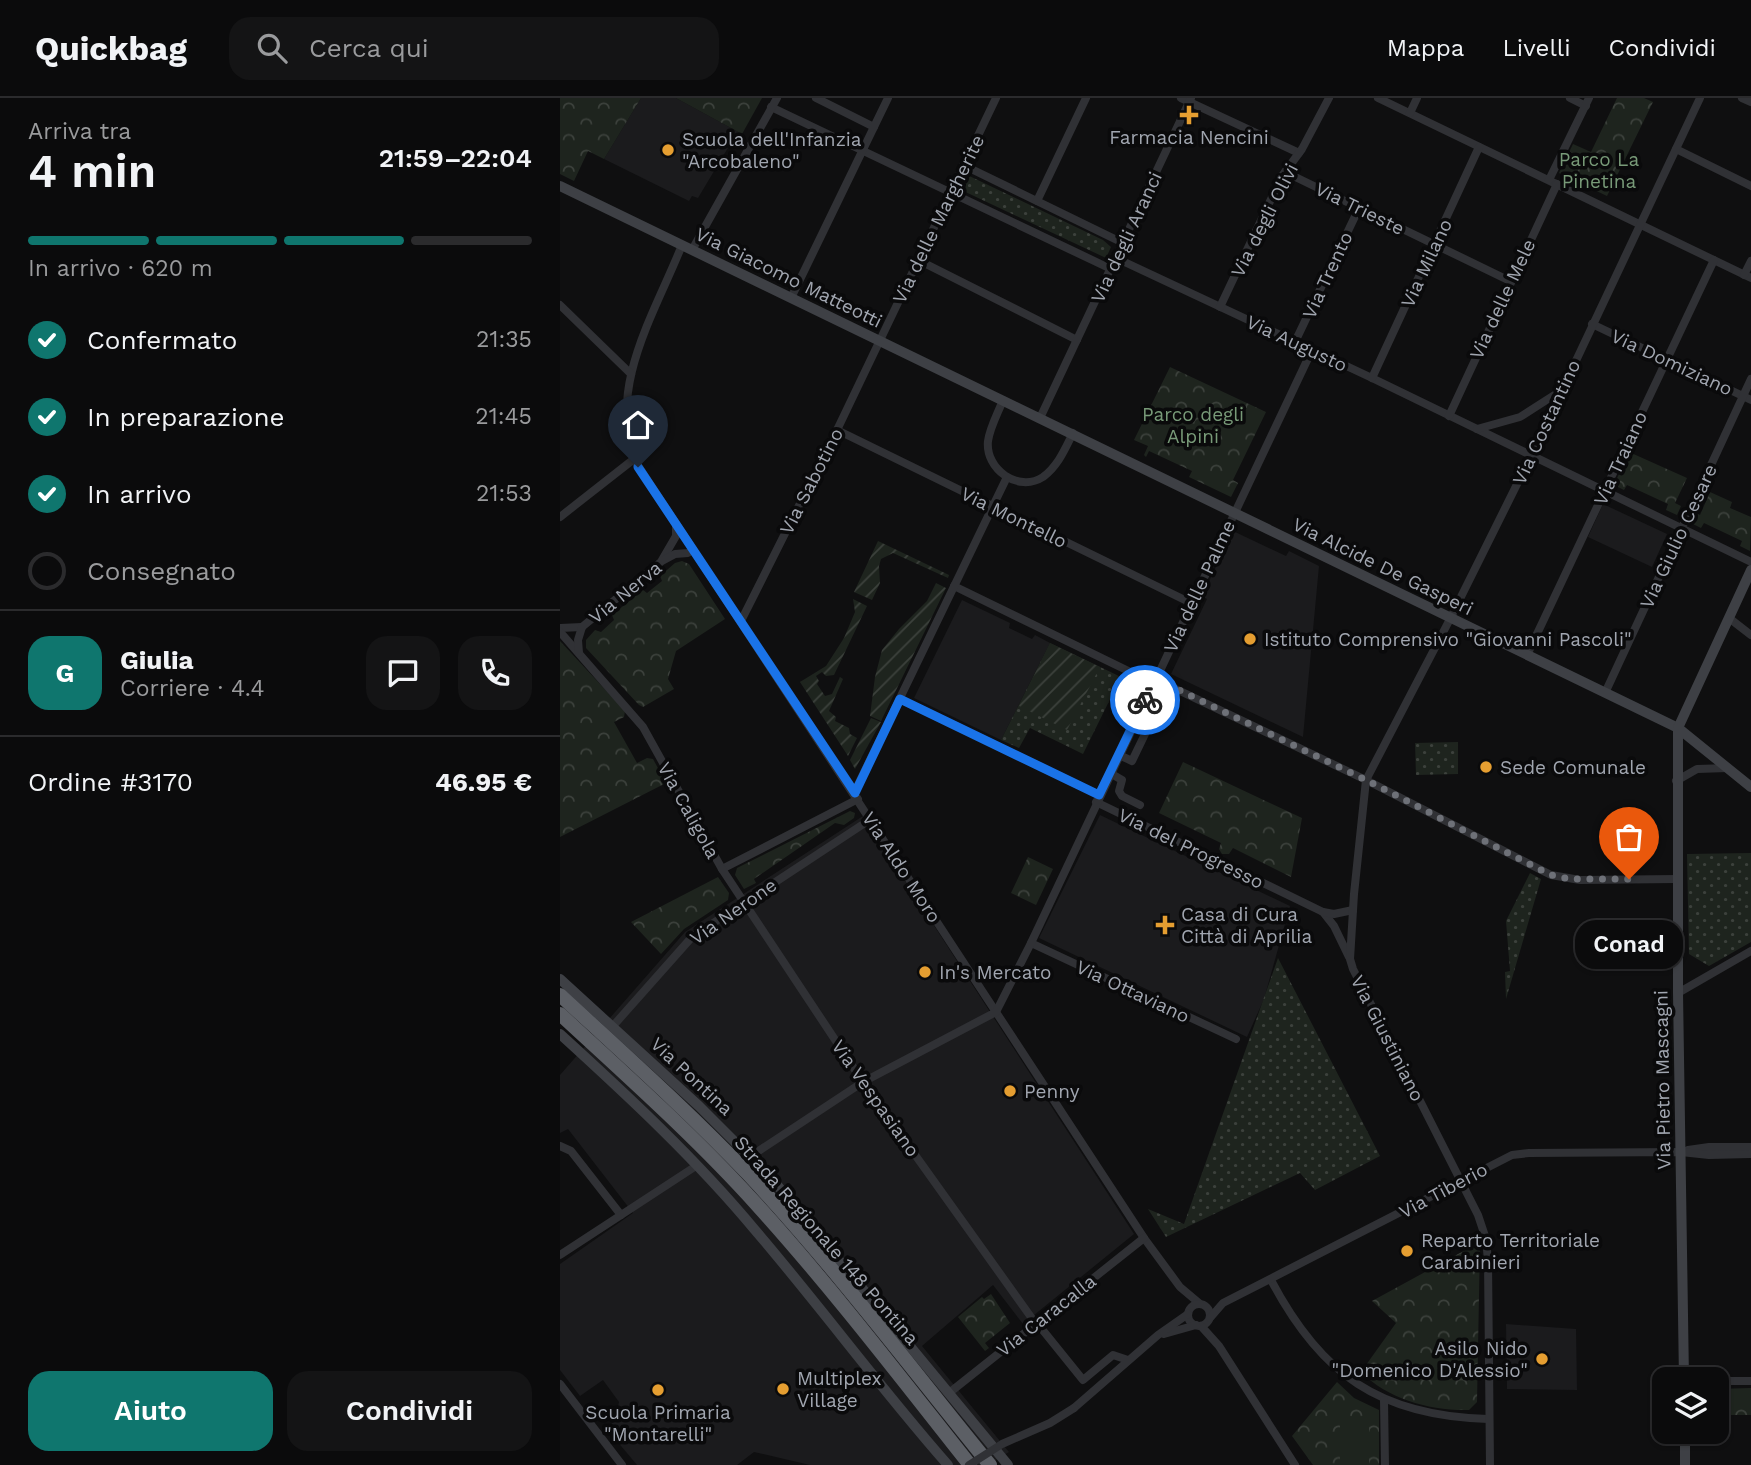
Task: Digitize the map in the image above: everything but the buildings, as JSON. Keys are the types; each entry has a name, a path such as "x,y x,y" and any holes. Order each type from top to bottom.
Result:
{"highway":[{"name":"Strada Regionale 148 Pontina","path":"560,996 655,1082 748,1175 861,1306 990,1465"},
{"name":"Strada Regionale 148 Pontina","path":"560,1014 703,1148 757,1204 970,1465"}],"street":[{"name":"Via Aldo Moro","path":"777,98 687,248 631,374 626,397 626,420 634,459 1144,1238 1180,1287 1210,1310 1210,1319 1219,1346"},
{"path":"816,98 874,127"},
{"path":"791,298 888,98"},
{"name":"Via delle Margherite","path":"880,340 996,98"},
{"path":"1037,201 1086,98"},
{"name":"Via degli Olivi","path":"1220,307 1285,172 1299,153 1329,98"},
{"path":"1378,98 1748,276 1751,261"},
{"path":"1410,113 1417,98"},
{"path":"1570,98 1587,102"},
{"name":"Via Costantino","path":"1450,619 1531,456 1700,98"},
{"path":"1742,98 1751,102"},
{"path":"1187,99 1299,153"},
{"name":"Via degli Aranci","path":"1040,418 1123,243 1187,99"},
{"name":"Via delle Mele","path":"1449,415 1587,102"},
{"path":"771,107 1111,269"},
{"name":"Via Milano","path":"1373,378 1479,147"},
{"path":"1676,149 1751,187"},
{"path":"963,164 1123,243"},
{"name":"Via Trieste","path":"1285,172 1510,281"},
{"name":"Via Giacomo Matteotti","path":"560,186 1040,418"},
{"name":"Via Trento","path":"1295,342 1359,208"},
{"name":"Via Augusto","path":"1116,258 1373,378 1751,562"},
{"path":"918,260 1077,340"},
{"name":"Via Traiano","path":"1527,655 1714,260"},
{"path":"560,305 631,374"},
{"name":"Via Domiziano","path":"1592,324 1747,398"},
{"name":"Via Sabotino","path":"741,621 880,340"},
{"name":"Via delle Palme","path":"996,1012 1312,350"},
{"name":"Via Giulio Cesare","path":"1605,692 1681,529 1747,398 1751,379"},
{"path":"1477,429 1520,417 1562,390"},
{"path":"1003,400 990,430 988,447 996,467 1007,477 1024,482 1041,477 1055,465 1073,433"},
{"name":"Via Alcide De Gasperi","path":"1040,418 1678,728 1751,787"},
{"name":"Via Montello","path":"837,430 1191,603"},
{"path":"560,517 634,459"},
{"path":"856,796 1007,477"},
{"path":"662,561 676,536 676,524"},
{"name":"Via Nerva","path":"579,653 582,627 662,561 675,554 693,550"},
{"path":"1678,728 1751,570"},
{"path":"954,586 1154,683 1366,780 1551,875 1580,880 1677,878"},
{"path":"1729,618 1751,635"},
{"name":"Via Giustiniano","path":"1450,619 1366,780 1350,959 1373,1012 1483,1227 1488,1252 1490,1465"},
{"path":"560,630 582,627"},
{"name":"Via Caligola","path":"560,630 643,727 722,869 856,796"},
{"name":"Via del Progresso","path":"900,699 1323,912 1334,914 1353,910"},
{"name":"Via Pietro Mascagni","path":"1678,728 1676,781 1684,1367"},
{"path":"1119,755 1132,761 1144,734"},
{"path":"1676,781 1698,769 1728,768"},
{"path":"1110,773 1122,780 1119,790 1122,796 1140,805"},
{"name":"Via Nerone","path":"613,1026 692,937 871,819"},
{"name":"Via Vespasiano","path":"722,869 863,1082 1036,1324 1083,1380 1113,1355 1128,1360"},
{"path":"1323,912 1334,926 1350,959"},
{"name":"Via Ottaviano","path":"1031,943 1236,1039"},
{"path":"1678,993 1751,951"},
{"name":"Via Pontina","path":"560,979 751,1156 804,1216 1008,1465"},
{"path":"751,1156 863,1082 996,1012"},
{"path":"560,1034 638,1106 754,1228 948,1465"},
{"path":"561,1146 571,1151 621,1215"},
{"path":"1681,1152 1709,1147 1751,1147"},
{"path":"1681,1152 1751,1154"},
{"name":"Via Tiberio","path":"1202,1304 1223,1303 1502,1159 1517,1154 1681,1152"},
{"path":"560,1255 696,1166"},
{"name":"Via Caracalla","path":"948,1393 1144,1238"},
{"path":"1271,1280 1290,1316 1352,1381 1384,1400 1434,1415 1488,1419"},
{"name":"Via Aldo Moro","path":"1180,1287 1190,1321 1219,1346 1295,1465"},
{"name":"Via Tiberio","path":"1210,1319 1223,1303"},
{"path":"970,1465 1007,1441 1051,1423 1074,1408 1128,1360 1188,1313 1192,1306 1202,1304"},
{"path":"1158,1335 1198,1326 1210,1319"},
{"path":"1729,1381 1751,1381"},
{"path":"560,1384 622,1465"},
{"path":"1384,1400 1385,1465"},
{"path":"1685,1444 1685,1465"}],"shaded area":[{"name":"Scuola dell'Infanzia \"Arcobaleno\"","path":"641,98 676,98 742,134 736,134 737,141 732,141 698,198 692,196 689,201 604,159"},
{"path":"1603,504 1667,534 1652,567 1588,537"},
{"name":"Istituto Comprensivo \"Giovanni Pascoli\"","path":"1233,531 1286,556 1289,551 1319,566 1303,737 1171,674 1207,599 1202,596"},
{"path":"962,600 1010,623 1009,628 1032,639 1035,635 1050,643 1001,740 914,698"},
{"name":"Casa di Cura Città di Aprilia","path":"1100,815 1290,906 1264,999 1247,1037 1039,938"},
{"path":"863,816 1134,1234 1023,1324 993,1285 922,1346 1009,1452 988,1465 810,1465 754,1452 737,1465 637,1465 606,1428 615,1421 619,1402 603,1380 580,1396 560,1370 560,1264 633,1213 568,1129 560,1133 560,1075 685,932"},
{"name":"Asilo Nido \"Domenico D'Alessio\"","path":"1506,1324 1576,1329 1577,1390 1507,1389"}],"green space":[{"path":"560,98 641,98 604,159 588,151 574,181 560,174"},
{"path":"676,98 762,98 742,134"},
{"name":"Parco La Pinetina","path":"1617,98 1644,98 1653,102 1607,196 1559,173 1573,144 1591,152"},
{"path":"963,173 1103,240 1111,247 1106,258 957,188"},
{"name":"Parco degli Alpini","path":"1170,367 1266,412 1233,480 1238,483 1231,497 1189,477 1192,471 1149,451 1146,457 1144,455 1148,446 1134,440"},
{"path":"1629,452 1687,478 1675,503 1681,506 1677,515 1666,510 1668,504 1627,485 1624,490 1614,485"},
{"path":"1710,492 1732,502 1730,508 1751,517 1750,551 1740,546 1742,541 1704,523 1701,528 1689,522 1693,512 1700,515"},
{"path":"878,541 949,575 948,578 893,553 881,559 880,583 872,600 854,592"},
{"path":"682,561 689,564 725,619 676,651 668,679 674,689 643,707 586,648 586,640 595,630 601,632 614,620 612,615 643,590 647,593 662,581 660,576 675,563"},
{"path":"936,583 946,588 881,721 870,716 882,650 927,601"},
{"path":"853,599 867,606 834,675 826,676 822,672 816,676 819,681 817,684 825,696 832,694 840,677 843,679 829,711 836,717 835,721 849,728 850,734 857,738 848,756 800,682 826,666 844,638 855,612"},
{"path":"560,641 625,711 624,717 614,722 637,763 647,758 653,759 666,783 560,837"},
{"path":"1050,643 1121,677 1083,754 1030,728 1019,748 1001,740"},
{"path":"1050,643 1100,667 1067,730 1019,706"},
{"path":"871,718 881,722 855,769 850,760"},
{"path":"1458,742 1458,774 1416,775 1415,743"},
{"path":"1183,762 1302,818 1291,877 1233,848 1229,854 1222,854 1219,849 1221,843 1159,813"},
{"path":"850,811 855,813 854,818 844,825 835,823 754,879 756,883 744,889 735,875 737,868"},
{"path":"1751,853 1751,942 1709,966 1689,954 1687,854"},
{"path":"1028,857 1053,869 1036,905 1011,893"},
{"path":"1530,873 1541,879 1506,999 1505,972 1510,971 1506,921"},
{"path":"718,877 729,893 728,900 684,929 661,954 631,922"},
{"path":"1278,958 1380,1156 1315,1190 1300,1173 1166,1237 1148,1209 1184,1224"},
{"path":"1480,1242 1477,1402 1469,1410 1425,1406 1397,1396 1361,1372 1396,1323 1372,1301"},
{"path":"991,1294 1010,1323 985,1343 989,1348 985,1351 958,1317 982,1297 984,1299"},
{"path":"1337,1382 1354,1398 1379,1410 1379,1465 1313,1465 1292,1436"},
{"path":"1751,1388 1751,1415 1729,1415 1729,1389"},
{"path":"1340,1421 1369,1421 1369,1465 1340,1465"}],"way so far":[{"path":"1145,700 1156,679 1366,780 1541,871 1570,879 1629,879"}],"place":[{"name":"Farmacia Nencini","path":"1189,115"},
{"name":"Scuola dell'Infanzia \"Arcobaleno\"","path":"668,150"},
{"name":"Istituto Comprensivo \"Giovanni Pascoli\"","path":"1250,639"},
{"name":"Sede Comunale","path":"1486,767"},
{"name":"Conad","path":"1629,879"},
{"name":"Casa di Cura Città di Aprilia","path":"1165,925"},
{"name":"In's Mercato","path":"925,972"},
{"name":"Penny","path":"1010,1091"},
{"name":"Reparto Territoriale Carabinieri","path":"1407,1251"},
{"name":"Asilo Nido \"Domenico D'Alessio\"","path":"1542,1359"},
{"name":"Multiplex Village","path":"783,1389"},
{"name":"Scuola Primaria \"Montarelli\"","path":"658,1390"}],"route":[{"path":"638,467 855,793 900,699 1099,795 1145,700"}]}
